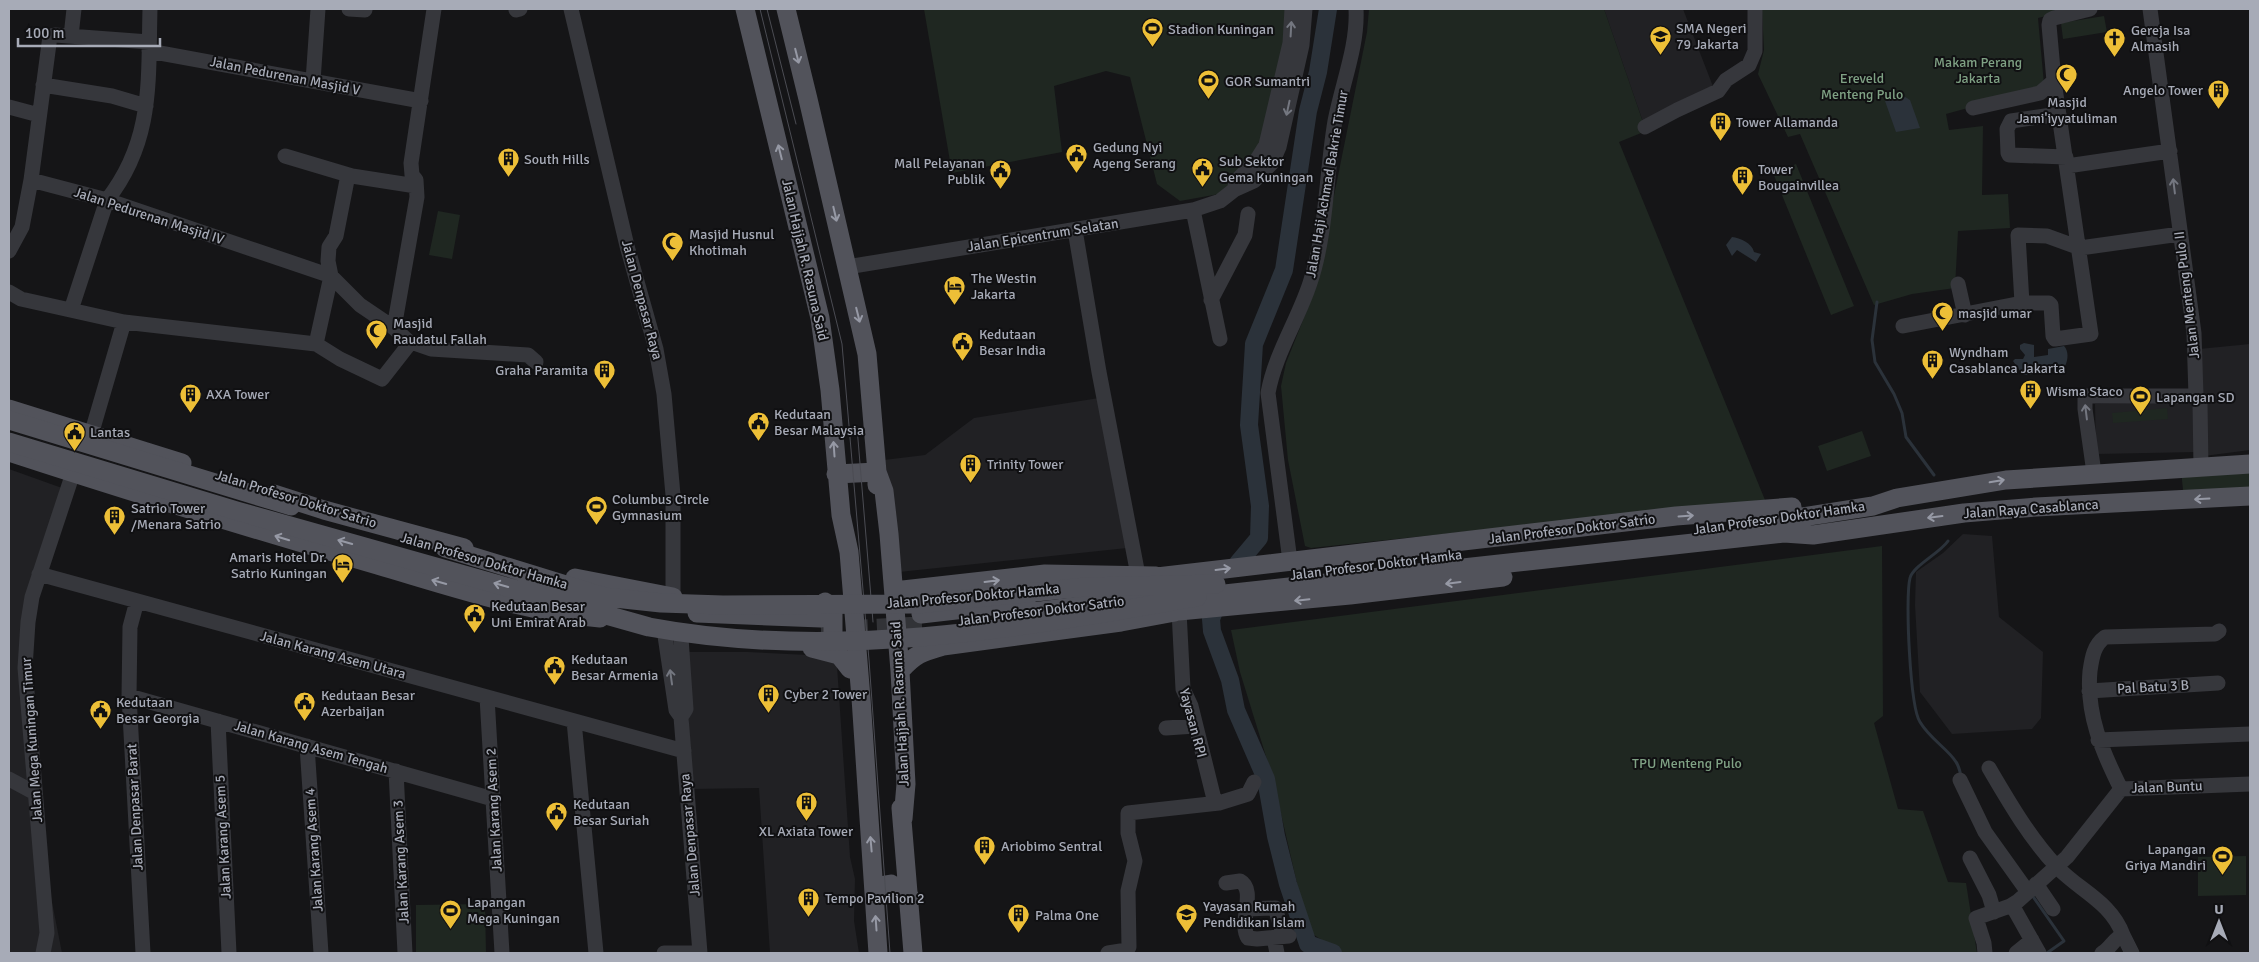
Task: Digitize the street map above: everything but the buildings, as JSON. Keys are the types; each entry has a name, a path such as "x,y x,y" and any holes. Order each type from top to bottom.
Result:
{"main road":[{"name":"Jalan Hajjah R. Rasuna Said","path":"745,9 820,318 830,390 841,515 849,552 878,953"},
{"name":"Jalan Hajjah R. Rasuna Said","path":"786,9 867,354 877,472 876,520 894,768 903,819 913,953"},
{"name":"Jalan Profesor Doktor Satrio","path":"9,409 311,506 575,578 634,603 696,613 819,625"},
{"name":"Jalan Profesor Doktor Hamka","path":"9,420 291,506 445,548 605,597 661,603 733,605 918,604 1085,587 1198,585 1770,528 1784,533 1813,534"},
{"name":"Jalan Profesor Doktor Hamka","path":"9,442 236,512 649,627 724,638 806,643 927,638 964,634 1080,618 1197,597 1770,528 1873,506 1897,498"},
{"path":"118,487 102,474 110,448 114,445 132,447"},
{"path":"9,452 300,544 466,590 571,616 698,641 819,625"},
{"name":"Jalan Raya Casablanca","path":"1897,498 2006,480 2250,464"},
{"path":"836,474 877,472"},
{"name":"Jalan Hajjah R. Rasuna Said","path":"877,472 884,491 900,670 906,784 903,819"},
{"name":"Jalan Raya Casablanca","path":"1813,534 1900,521 2009,509 2250,496"},
{"name":"Jalan Profesor Doktor Satrio","path":"1813,534 1793,542 1741,549 1350,595 1179,611 1135,599 921,620 1112,591 1157,577 1676,516 1773,509 1873,497 1897,498"},
{"name":"Jalan Hajjah R. Rasuna Said","path":"841,515 839,536 856,737 865,761"},
{"path":"894,591 1045,574 1157,577"},
{"path":"575,578 819,625 850,669"},
{"path":"819,625 842,580"},
{"path":"926,588 915,598 913,607 915,634 929,643 943,646"},
{"path":"900,670 911,658 922,652 943,646 1121,622 1179,611"},
{"path":"571,616 819,625"},
{"path":"874,893 885,885 891,884 909,894"}],"street":[{"path":"71,36 74,9"},
{"path":"71,310 107,200 117,187 142,132 146,106 150,9"},
{"path":"313,81 318,9"},
{"path":"349,9 365,10"},
{"path":"394,328 417,197 411,163 434,9"},
{"name":"Jalan Denpasar Raya","path":"570,9 627,246 656,349 664,394 673,495 673,597"},
{"path":"1292,9 1290,43 1292,60"},
{"path":"1292,60 1302,45 1305,9"},
{"name":"Jalan Haji Achmad Bakrie Timur","path":"1290,561 1268,393 1272,376 1310,283 1317,257 1335,121 1356,28 1356,9"},
{"path":"1645,127 1718,91 1726,80 1748,65 1755,51 1755,9"},
{"path":"1903,326 2022,303 2049,303 2051,305 2053,336 2056,339 2092,334 2054,81 2050,20 2057,16 2090,9"},
{"name":"Jalan Menteng Pulo II","path":"2150,9 2194,333 2196,396 2200,403 2201,468"},
{"name":"Jalan Pedurenan Masjid V","path":"43,85 50,36 71,36 149,47 421,101"},
{"name":"Jalan Epicentrum Selatan","path":"847,267 1193,210 1220,201 1249,177 1272,163 1279,147 1292,60"},
{"path":"1974,108 2040,93 2054,81"},
{"path":"9,251 22,227 31,180 43,85 112,96 146,106"},
{"path":"9,106 39,115"},
{"path":"2059,114 2011,121 2007,129 2009,155 2066,161 2170,152"},
{"path":"285,156 348,175 416,186"},
{"path":"316,344 331,276 329,246 336,236 348,175"},
{"name":"Jalan Pedurenan Masjid IV","path":"31,180 107,200 331,276 360,305 394,328 408,341"},
{"path":"1193,210 1220,339"},
{"path":"1211,300 1245,235 1248,214"},
{"path":"1075,230 1099,372 1138,575"},
{"path":"2022,303 2018,236 2047,236 2080,248 2180,234"},
{"path":"1958,284 1965,315"},
{"path":"9,292 21,299 124,322 316,344 340,359 383,379 407,347 408,341 431,349 528,354 536,362"},
{"path":"91,435 124,322"},
{"path":"2094,473 2085,409 2085,398 2087,396 2196,396"},
{"name":"Jalan Mega Kuningan Timur","path":"43,953 47,933 26,668 28,622 32,597 73,473"},
{"name":"Jalan Karang Asem Utara","path":"39,574 684,751"},
{"name":"Jalan Denpasar Barat","path":"137,601 129,641 129,696 143,953"},
{"name":"Yayasan RPI","path":"1179,611 1183,689 1191,706 1215,803"},
{"name":"Jalan Buntu","path":"2219,632 2215,634 2106,637 2098,642 2094,652 2089,700 2098,740 2121,789 2250,784"},
{"name":"Jalan Denpasar Raya","path":"673,637 686,709 681,717 700,953"},
{"name":"Pal Batu 3 B","path":"2089,690 2218,683"},
{"name":"Jalan Karang Asem Tengah","path":"129,696 493,799"},
{"name":"Jalan Karang Asem 2","path":"487,697 502,953"},
{"name":"Jalan Karang Asem 5","path":"218,721 229,953"},
{"path":"574,721 596,953"},
{"path":"1166,728 1195,726"},
{"path":"2098,740 2250,734"},
{"name":"Jalan Karang Asem 4","path":"308,746 321,953"},
{"path":"1989,768 2021,822 2056,866 2099,900 2110,912 2132,953"},
{"name":"Jalan Karang Asem 3","path":"396,771 405,953"},
{"path":"9,779 35,793"},
{"path":"1960,780 1985,832 2025,888 2030,889 2053,908"},
{"path":"1108,953 1127,950 1129,947 1128,891 1135,861 1128,833 1128,813 1215,803 1248,794 1254,782"},
{"path":"1985,953 1984,943 1976,919 2012,905 2056,866 2121,789"},
{"path":"1970,858 1989,895 1994,912"},
{"path":"1226,883 1243,882 1247,894 1244,924 1246,936 1253,939 1282,936"},
{"path":"2012,905 2024,922 2036,947 2016,953"},
{"path":"1247,909 1276,908 1282,936 1277,953"},
{"path":"2102,953 2109,949 2116,938 2123,935"},
{"path":"664,953 700,953"}],"shaded area":[{"name":"SMA Negeri 79 Jakarta","path":"1604,9 1683,9 1714,89 1643,122"},
{"path":"1902,95 1910,100 1920,128 1896,132 1885,101"},
{"path":"1732,237 1739,238 1751,246 1754,252 1761,254 1756,262 1737,250 1732,256 1726,245"},
{"path":"2024,343 2034,345 2034,357 2048,355 2048,349 2064,346 2068,356 2065,366 2039,371 2032,375 2023,375 2013,361 2015,359 2023,359 2025,355 2020,349 2020,345"},
{"path":"2250,344 2250,450 2204,456 2199,349"},
{"path":"1099,398 1127,548 899,572 884,460 925,455 974,418"},
{"path":"2197,402 2198,452 2096,454 2095,404"},
{"path":"9,469 62,488 27,591 28,780 62,953 9,953"},
{"path":"1963,534 1992,536 1999,617 2043,652 2041,718 2032,729 1952,734 1920,692 1915,605 1916,572 1943,553"},
{"path":"689,652 747,652 829,656 837,666 850,857 855,879 854,921 859,953 770,953 759,788 689,789"}],"green space":[{"name":"GOR Sumantri","path":"924,9 1296,9 1255,166 1219,194 1180,201 1157,184 1130,77 1106,71 1054,86 1062,152 952,173"},
{"path":"1369,9 1604,9 1646,131 1619,142 1765,500 1311,548 1305,546 1288,460 1281,386 1286,363 1315,290 1367,32"},
{"name":"Ereveld Menteng Pulo","path":"1762,9 2075,9 2038,18 2044,84 2037,89 1946,114 1949,130 1983,126 1982,195 2008,194 2010,228 1958,231 1955,288 1912,294 1874,305 1800,134 1788,137 1758,74 1764,50"},
{"path":"2104,16 2107,32 2063,39 2061,23"},
{"path":"1796,164 1854,306 1831,315 1773,173"},
{"path":"438,211 460,215 452,259 429,255"},
{"name":"Lapangan SD","path":"2167,408 2168,419 2113,423 2112,413"},
{"path":"1862,431 1871,456 1827,471 1818,446"},
{"path":"2250,463 2250,496 2184,500 2181,470"},
{"name":"TPU Menteng Pulo","path":"1882,546 1883,716 1874,723 1898,809 1923,811 1948,882 1966,883 1977,953 1342,953 1308,931 1273,779 1240,672 1231,630"},
{"name":"Lapangan Griya Mandiri","path":"2246,856 2246,895 2198,896 2198,857"},
{"name":"Lapangan Mega Kuningan","path":"485,904 486,953 416,953 416,905"}],"waterway":[{"path":"1238,563 1259,538 1260,506 1249,425 1254,344 1284,270 1308,111 1318,72 1328,9"},
{"path":"1877,302 1872,340 1875,362 1894,394 1902,413 1906,437 1934,475"},
{"path":"1948,541 1916,569 1910,578 1908,606 1909,652 1916,712 1920,722 1929,734 1953,757 1958,765 1961,776"},
{"path":"1215,609 1211,619 1212,631 1230,680 1236,710 1266,779 1276,836 1288,884 1308,944 1333,953"},
{"path":"2032,895 2064,941 2047,953"}],"tunnel":[{"path":"821,631 922,626"}],"tram line":[{"path":"760,9 842,344 869,660 890,953"},
{"path":"767,9 796,124"},
{"path":"857,427 873,622"}],"place":[{"name":"Stadion Kuningan","path":"1152,48"},
{"name":"SMA Negeri 79 Jakarta","path":"1660,55"},
{"name":"Gereja Isa Almasih","path":"2115,57"},
{"name":"Masjid Jami'iyyatuliman","path":"2067,93"},
{"name":"GOR Sumantri","path":"1209,100"},
{"name":"Angelo Tower","path":"2219,109"},
{"name":"Tower Allamanda","path":"1720,141"},
{"name":"Gedung Nyi Ageng Serang","path":"1077,174"},
{"name":"South Hills","path":"508,178"},
{"name":"Sub Sektor Gema Kuningan","path":"1203,188"},
{"name":"Mall Pelayanan Publik","path":"1001,190"},
{"name":"Tower Bougainvillea","path":"1742,196"},
{"name":"Masjid Husnul Khotimah","path":"673,261"},
{"name":"The Westin Jakarta","path":"955,305"},
{"name":"masjid umar","path":"1942,332"},
{"name":"Masjid Raudatul Fallah","path":"377,350"},
{"name":"Kedutaan Besar India","path":"963,361"},
{"name":"Wyndham Casablanca Jakarta","path":"1933,379"},
{"name":"Graha Paramita","path":"604,389"},
{"name":"Wisma Staco","path":"2030,410"},
{"name":"AXA Tower","path":"190,413"},
{"name":"Lapangan SD","path":"2140,416"},
{"name":"Kedutaan Besar Malaysia","path":"758,441"},
{"name":"Lantas","path":"74,451"},
{"name":"Trinity Tower","path":"971,483"},
{"name":"Columbus Circle Gymnasium","path":"596,526"},
{"name":"Satrio Tower /Menara Satrio","path":"115,535"},
{"name":"Amaris Hotel Dr. Satrio Kuningan","path":"343,584"},
{"name":"Kedutaan Besar Uni Emirat Arab","path":"475,633"},
{"name":"Kedutaan Besar Armenia","path":"555,686"},
{"name":"Cyber 2 Tower","path":"768,713"},
{"name":"Kedutaan Besar Azerbaijan","path":"305,722"},
{"name":"Kedutaan Besar Georgia","path":"100,729"},
{"name":"XL Axiata Tower","path":"806,822"},
{"name":"Kedutaan Besar Suriah","path":"557,831"},
{"name":"Ariobimo Sentral","path":"985,865"},
{"name":"Lapangan Griya Mandiri","path":"2222,876"},
{"name":"Tempo Pavilion 2","path":"809,917"},
{"name":"Lapangan Mega Kuningan","path":"451,929"},
{"name":"Yayasan Rumah Pendidikan Islam","path":"1187,933"},
{"name":"Palma One","path":"1019,934"}],"park label":[{"name":"Makam Perang Jakarta","path":"1978,70"}]}
